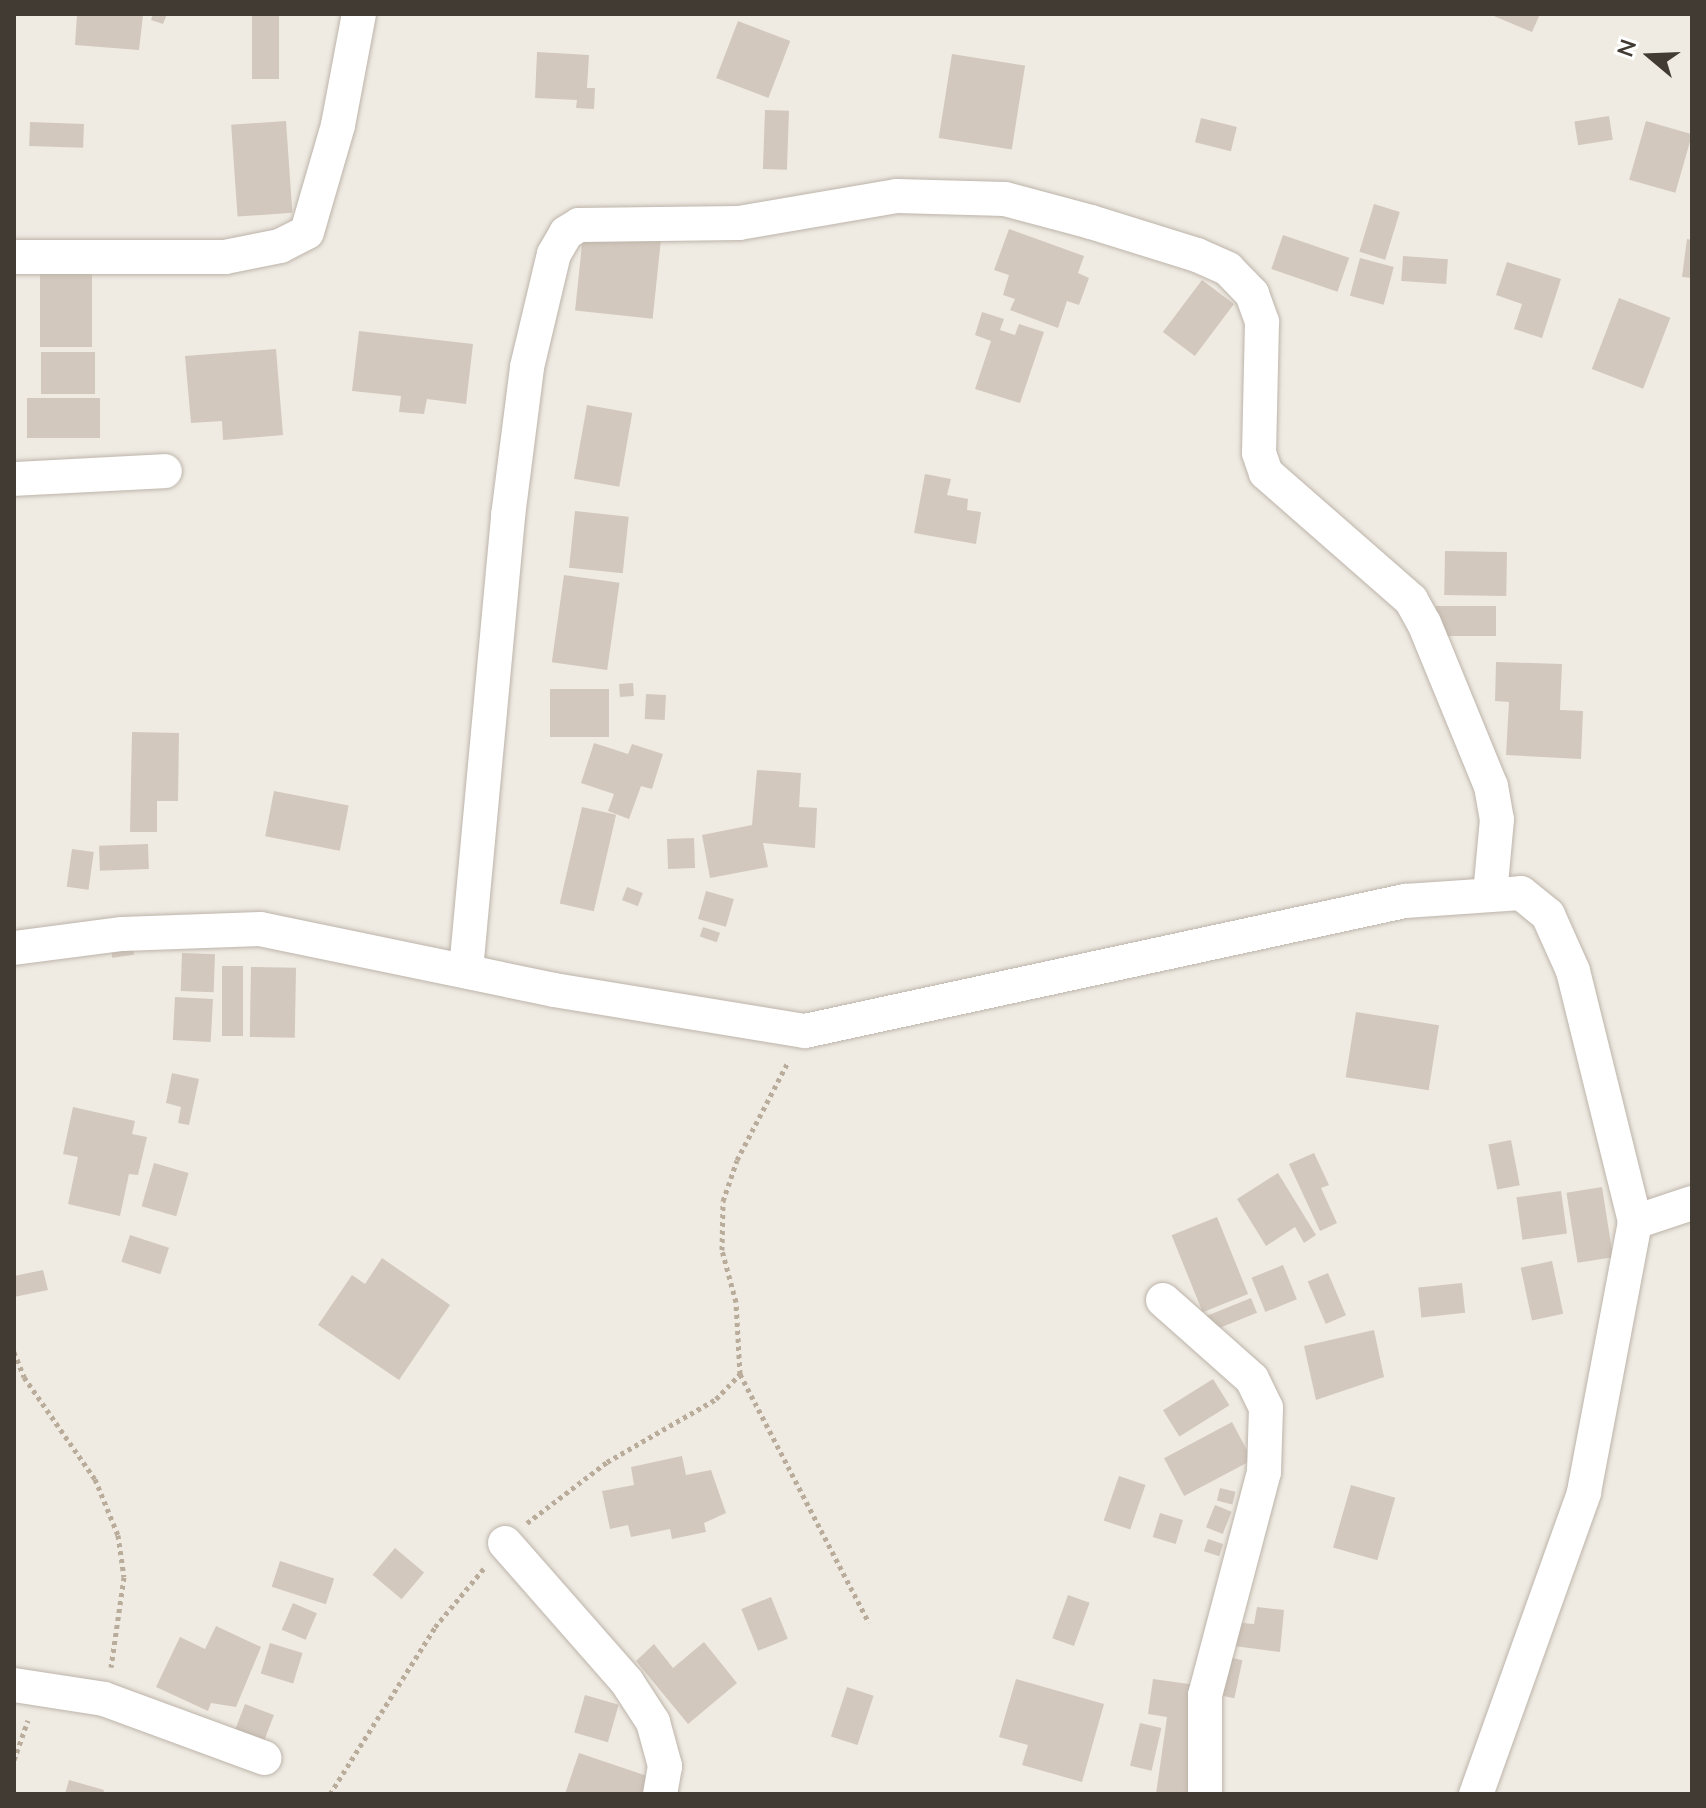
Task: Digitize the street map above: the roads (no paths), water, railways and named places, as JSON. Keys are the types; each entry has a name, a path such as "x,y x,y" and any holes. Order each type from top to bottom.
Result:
{"street":[{"path":"14,257 225,257 280,246 307,232 338,125 359,14"},
{"path":"466,970 508,516 527,367 554,254 566,233 579,225 739,223 897,196 1005,199 1091,222 1197,255 1228,269 1252,294 1262,322 1259,453 1266,473 1411,600 1424,623 1491,786 1497,819 1490,895"},
{"path":"14,479 165,471"},
{"path":"14,948 122,934 260,929 554,990 805,1031 1405,901 1521,893 1548,915 1573,971 1635,1222 1584,1493 1476,1794"},
{"path":"1635,1222 1692,1203"},
{"path":"1163,1300 1252,1379 1266,1408 1264,1472 1205,1695 1205,1794"},
{"path":"505,1543 627,1682 653,1722 665,1766 660,1794"},
{"path":"26,1687 104,1699 264,1758"}]}
